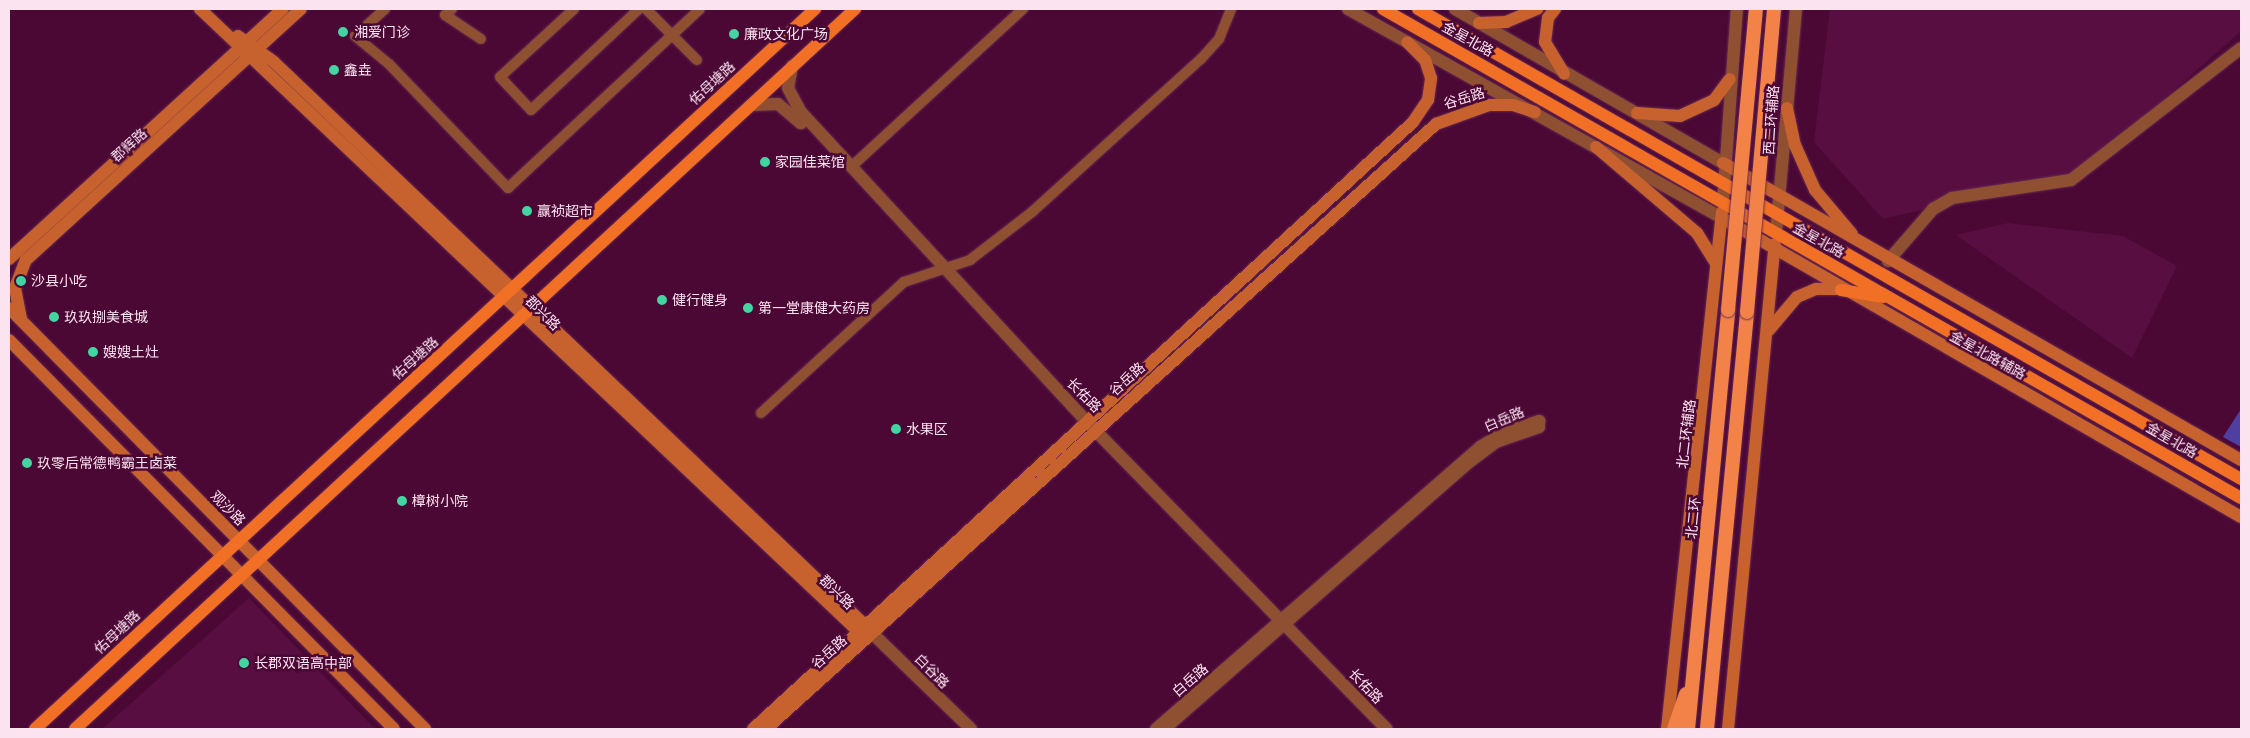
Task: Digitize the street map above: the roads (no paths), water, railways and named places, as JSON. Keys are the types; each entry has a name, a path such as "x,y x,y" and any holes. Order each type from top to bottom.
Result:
{"highway":[{"name":"北二环","path":"1688,729 1756,9"},
{"path":"1706,729 1747,312 1774,9"},
{"path":"1674,729 1695,667"}],"main road":[{"name":"郡兴路","path":"200,9 249,48"},
{"name":"郡兴路","path":"210,9 864,631"},
{"name":"郡辉路","path":"22,322 15,288 26,260 249,48 283,9"},
{"name":"郡辉路","path":"9,259 249,48 301,9"},
{"name":"佑母塘路","path":"35,729 815,9"},
{"path":"75,729 855,9"},
{"name":"金星北路","path":"1383,9 2241,498"},
{"name":"金星北路","path":"1418,9 2241,479"},
{"path":"1479,23 1506,22 1536,9"},
{"path":"1555,9 1548,18 1545,42 1564,74"},
{"path":"1090,426 1413,122 1428,100 1431,78 1425,60 1407,42"},
{"path":"1637,113 1680,116 1714,100 1730,79"},
{"name":"谷岳路","path":"766,729 864,631 1090,426 1436,124 1489,105 1513,105 1535,112"},
{"path":"1786,108 1795,145 1822,201 1839,222 1884,258"},
{"path":"1596,147 1697,233 1712,251 1718,271"},
{"path":"1723,163 1779,198 2241,460"},
{"name":"北二环辅路","path":"1667,729 1718,271 1723,202"},
{"name":"金星北路辅路","path":"1722,218 1841,290 2241,517"},
{"path":"1728,729 1768,332 1776,233"},
{"path":"1768,332 1796,296 1816,289 1841,290 1891,298"},
{"name":"观沙路","path":"9,308 425,729"},
{"path":"9,340 394,729"},
{"path":"753,729 864,631"}],"street":[{"path":"385,9 354,36 389,64 508,188 700,9"},
{"path":"574,9 500,77 531,110 640,9"},
{"path":"646,9 697,60"},
{"path":"850,167 1023,9"},
{"path":"761,413 904,282 970,260 1032,212 1201,59 1219,39 1231,9"},
{"path":"1348,9 1722,218"},
{"path":"1455,9 1564,74 1637,113 1723,163"},
{"path":"1723,202 1723,163 1737,9"},
{"name":"西二环辅路","path":"1776,233 1796,9"},
{"path":"445,11 480,39"},
{"path":"1884,258 1933,209 1952,198 2071,180 2241,48"},
{"name":"长佑路","path":"792,66 788,82 793,102 942,270"},
{"name":"长佑路","path":"750,105 772,102 792,113 1090,426 1387,729"},
{"name":"白岳路","path":"1156,729 1282,624 1476,457 1509,436 1539,427 1539,421 1507,431 1480,447 1282,624 1164,729"},
{"name":"长佑路","path":"1282,624 1379,729"},
{"name":"白谷路","path":"864,631 964,729"},
{"name":"白谷路","path":"864,631 971,729"}],"place":[{"name":"湘爱门诊","path":"343,32"},
{"name":"廉政文化广场","path":"734,34"},
{"name":"鑫垚","path":"334,70"},
{"name":"家园佳菜馆","path":"765,162"},
{"name":"赢祯超市","path":"527,211"},
{"name":"沙县小吃","path":"21,281"},
{"name":"健行健身","path":"662,300"},
{"name":"第一堂康健大药房","path":"748,308"},
{"name":"玖玖捌美食城","path":"54,317"},
{"name":"嫂嫂土灶","path":"93,352"},
{"name":"水果区","path":"896,429"},
{"name":"玖零后常德鸭霸王卤菜","path":"27,463"},
{"name":"樟树小院","path":"402,501"},
{"name":"长郡双语高中部","path":"244,663"}]}
